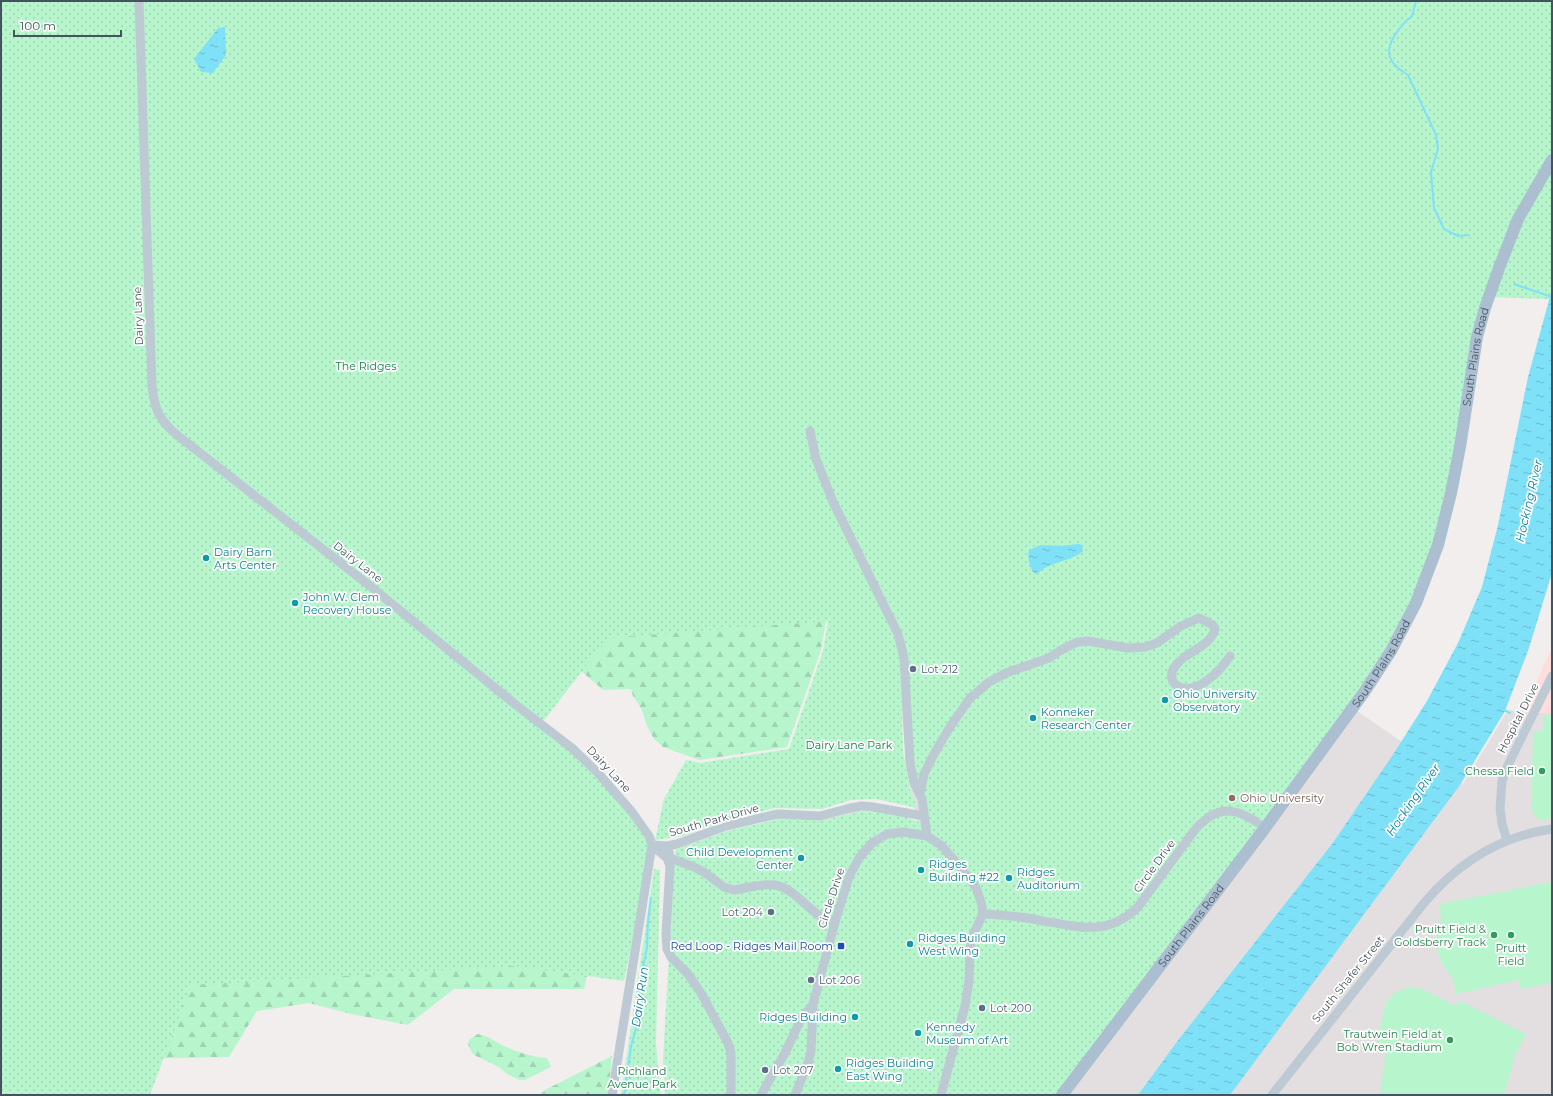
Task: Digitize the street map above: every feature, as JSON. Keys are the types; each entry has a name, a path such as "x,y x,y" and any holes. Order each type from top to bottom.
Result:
{"main road":[{"name":"South Plains Road","path":"1062,1095 1265,828 1365,690 1391,651 1416,603 1438,545 1452,493 1477,337 1499,268 1518,219 1552,160"}],"street":[{"name":"Dairy Lane","path":"139,1 152,386 154,401 163,422 177,435 580,755 632,812 649,836 652,845"},
{"path":"810,431 816,459 833,502 900,640 904,658 910,763 914,783 920,794 927,836"},
{"path":"920,794 924,774 950,726 970,698 989,682 1006,673 1042,662 1068,646 1085,641 1128,648 1145,648 1157,643 1181,626 1199,618 1213,625 1215,629 1214,633 1172,672 1174,684 1179,688 1185,689 1199,685 1225,664 1230,656"},
{"name":"Hospital Drive","path":"1507,840 1502,824 1500,808 1502,781 1508,765 1552,676"},
{"name":"South Park Drive","path":"652,845 666,846 677,844 726,826 778,814 820,816 862,806 924,816"},
{"name":"Circle Drive","path":"796,1095 811,1051 813,1004 835,922 854,867 859,858 872,843 887,834 903,832 927,836 942,846 970,879 979,894 983,914 1008,915 1080,928 1101,928 1116,923 1131,914 1138,907 1194,831 1201,823 1213,814 1225,811 1235,812 1250,818 1265,828"},
{"name":"South Shafer Street","path":"1272,1095 1349,996 1435,890 1463,865 1480,854 1507,840 1525,834 1552,829"},
{"path":"652,845 669,851 670,858 704,872 728,889 734,890 774,884 783,888 822,918 835,922"},
{"path":"612,1095 652,845"},
{"path":"652,845 667,858 670,866 666,933 667,949 672,957 688,974 701,993 728,1043 731,1053 731,1095"},
{"path":"941,1095 965,1006 969,981 970,949 973,936 983,914"},
{"path":"761,1095 785,1053 801,1019 813,1004"}],"shaded area":[{"name":"Ohio University","path":"895,639 1256,641 1463,784 1508,710 1552,712 1552,1095 665,1095 663,1059 745,828 857,811 917,822 907,769"},
{"path":"1552,647 1552,713 1522,713"}],"green space":[{"name":"The Ridges","path":"1,1 1552,1 1552,289 1549,299 1489,297 1438,545 1391,651 1062,1095 665,1095 663,1059 675,850 727,831 779,819 820,821 863,811 906,817 921,823 904,658 892,631 900,654 903,751 910,789 917,808 876,799 851,800 822,809 775,808 725,820 683,836 655,840 664,799 686,760 700,763 789,749 823,651 828,621 608,638 541,724 596,770 652,845 624,981 515,966 191,985 150,1095 1,1095"},
{"path":"457,574 821,605 826,621 821,650 787,747 699,760 663,747 654,739 631,689 603,690 580,670"},
{"name":"Chessa Field","path":"1544,715 1552,715 1552,818 1540,821 1531,810 1533,732 1542,731"},
{"name":"Richland Avenue Park","path":"654,869 660,870 656,1045 661,1095 621,1095"},
{"name":"Pruitt Field & Goldsberry Track","path":"1552,882 1552,983 1521,989 1519,980 1456,994 1453,979 1444,967 1437,951 1437,928 1441,921 1440,904"},
{"path":"1,909 578,950 587,976 584,989 454,989 408,1025 351,1014 309,1003 257,1011 229,1057 121,1059"},
{"name":"Trautwein Field at Bob Wren Stadium","path":"1408,988 1420,988 1456,1006 1460,1001 1526,1034 1515,1056 1504,1095 1380,1095 1386,1051 1376,1047 1385,1004 1394,993"},
{"path":"478,1034 520,1052 536,1057 547,1058 551,1067 525,1080 520,1080 472,1053 468,1044 470,1039"},
{"path":"612,1056 608,1095 539,1095 545,1090"}],"water":[{"path":"225,27 226,55 213,73 201,72 194,59 218,28"},
{"name":"Hocking River","path":"1552,289 1552,573 1529,648 1505,711 1460,785 1230,1095 1138,1095 1179,1039 1332,844 1394,753 1427,701 1458,643 1482,587 1498,525 1528,377"},
{"path":"1041,545 1059,546 1082,545 1083,551 1079,554 1050,566 1038,573 1035,574 1033,572 1030,566 1029,550"}],"waterway":[{"path":"1416,1 1412,16 1402,25 1391,42 1389,48 1390,58 1397,67 1408,75 1436,135 1438,149 1431,172 1434,208 1444,229 1458,236 1469,235"},
{"path":"1514,284 1552,297"},
{"path":"1504,710 1510,713"},
{"path":"1517,715 1522,717"},
{"name":"Dairy Run","path":"624,1095 631,1047 638,1021 636,1009 647,948 651,898"}],"place":[{"name":"Dairy Barn Arts Center","path":"206,558"},
{"name":"John W. Clem Recovery House","path":"295,603"},
{"name":"Lot 212","path":"913,669"},
{"name":"Ohio University Observatory","path":"1165,700"},
{"name":"Konneker Research Center","path":"1033,718"},
{"name":"Chessa Field","path":"1542,771"},
{"name":"Ohio University","path":"1232,798"},
{"name":"Child Development Center","path":"801,858"},
{"name":"Ridges Building #22","path":"921,870"},
{"name":"Ridges Auditorium","path":"1009,878"},
{"name":"Lot 204","path":"771,912"},
{"name":"Pruitt Field & Goldsberry Track","path":"1494,935"},
{"name":"Pruitt Field","path":"1511,935"},
{"name":"Ridges Building West Wing","path":"910,944"},
{"name":"Red Loop - Ridges Mail Room","path":"841,946"},
{"name":"Lot 206","path":"811,980"},
{"name":"Lot 200","path":"982,1008"},
{"name":"Ridges Building","path":"855,1017"},
{"name":"Kennedy Museum of Art","path":"918,1033"},
{"name":"Trautwein Field at Bob Wren Stadium","path":"1450,1040"},
{"name":"Ridges Building East Wing","path":"838,1069"},
{"name":"Lot 207","path":"765,1070"}],"park label":[{"name":"Dairy Lane Park","path":"849,745"}]}
